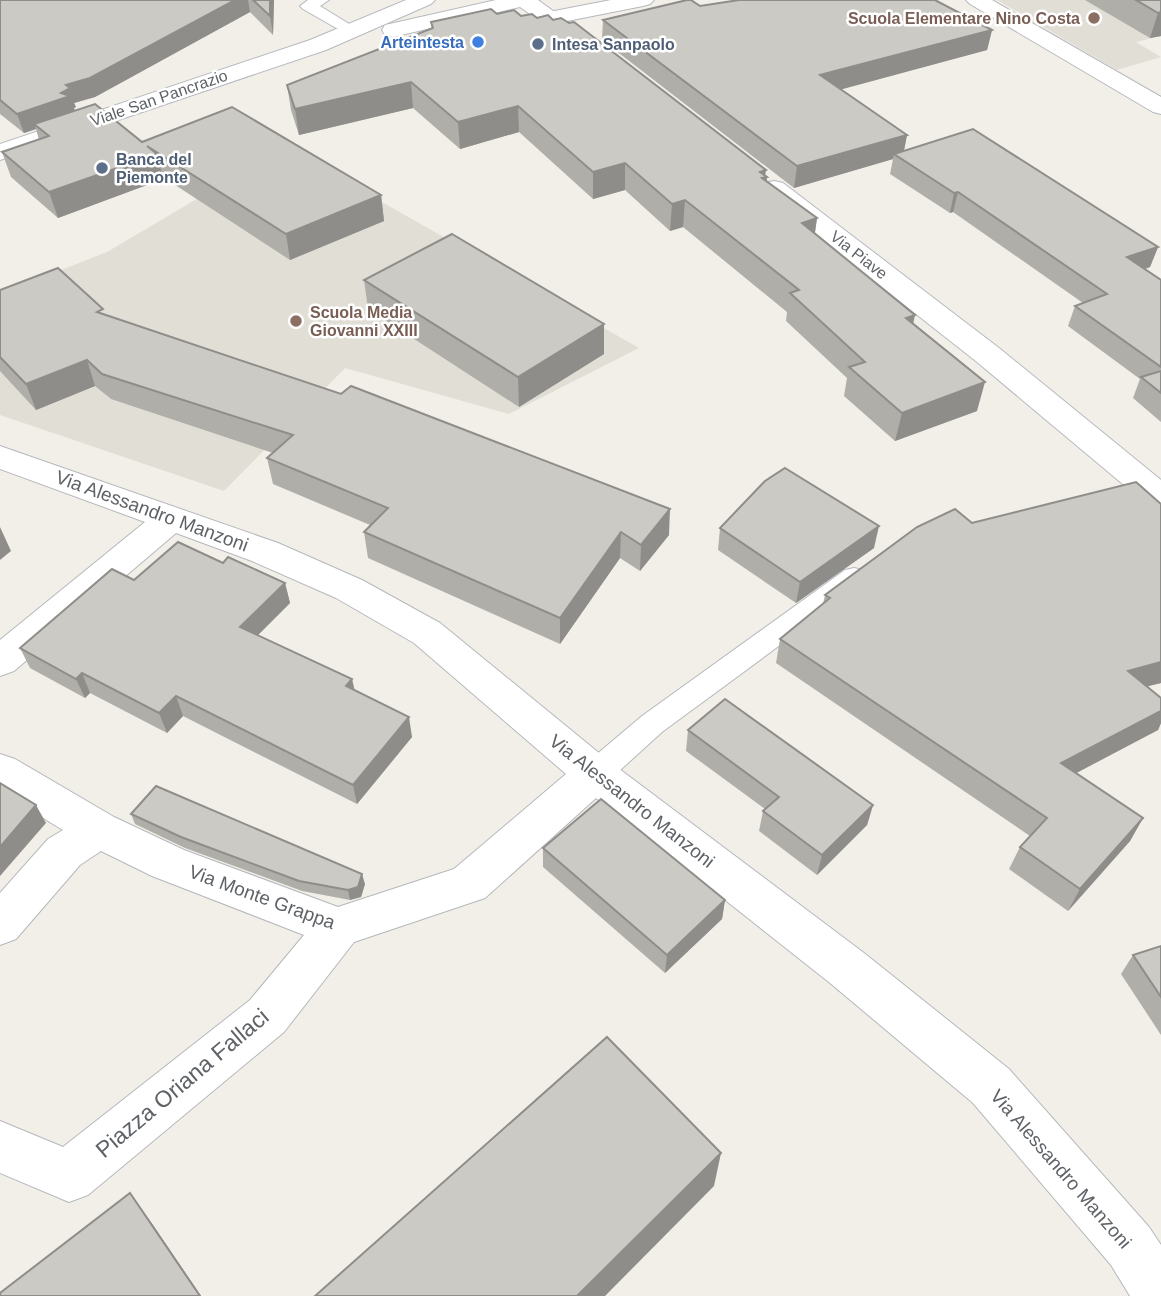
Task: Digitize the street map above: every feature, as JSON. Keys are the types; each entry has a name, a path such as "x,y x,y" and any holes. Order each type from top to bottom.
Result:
{"street":[{"name":"Viale San Pancrazio","path":"0,152 318,45 424,0"},
{"name":"Viale San Pancrazio","path":"318,45 356,39 524,0"},
{"path":"524,0 615,65"},
{"path":"552,18 643,0"},
{"path":"977,0 1161,107"},
{"name":"Via Piave","path":"758,177 988,355 1161,498"},
{"name":"Via Alessandro Manzoni","path":"0,457 265,552 349,589 427,633 595,774 847,968 991,1086 1130,1246 1161,1295"},
{"path":"0,661 172,518"},
{"name":"Via Monte Grappa","path":"0,771 99,830 168,863 338,927 469,884 595,774"},
{"path":"0,925 64,852 99,830"},
{"name":"Piazza Oriana Fallaci","path":"0,1147 69,1176 267,1016 338,927"}],"lane":[{"path":"321,0 308,6 351,30"},
{"path":"595,774 652,724 875,562"}],"shaded area":[{"name":"Scuola Elementare Nino Costa","path":"997,0 1161,0 1161,36 1136,42 1161,57 1117,70"},
{"name":"Scuola Media Giovanni XXIII","path":"285,147 639,348 509,414 345,368 224,491 0,415 0,294 107,252"}],"building":[{"path":"0,0 235,0 90,78 66,85 70,88 61,93 70,96 17,114 0,100"},
{"path":"253,0 270,0 270,16"},
{"path":"687,0 700,6 739,0 935,0 992,30 820,75 907,135 797,166 603,20"},
{"path":"1136,0 1161,0 1161,12 1158,13"},
{"path":"491,9 497,14 514,10 521,16 532,14 537,18 548,15 553,20 561,18 569,23 574,22 766,170 760,172 767,177 762,178 817,218 802,223 915,315 906,318 985,382 902,413 849,367 865,362 790,293 799,290 685,200 672,204 625,163 593,172 518,106 458,122 411,82 295,109 287,85 433,28 431,22"},
{"path":"95,104 142,142 232,107 381,195 286,234 147,146 157,154 49,192 2,152 49,136 34,124"},
{"path":"973,129 1158,247 1127,257 1161,280 1161,367 1075,306 1107,294 958,192 954,193 894,154"},
{"path":"452,234 604,324 518,377 364,280"},
{"path":"58,268 103,309 97,312 341,394 351,386 670,509 641,545 621,532 560,618 364,532 388,508 267,458 293,435 102,374 87,360 26,384 0,357 0,290"},
{"path":"1161,371 1161,393 1141,377"},
{"path":"785,468 879,526 800,582 720,528 765,481"},
{"path":"1136,482 1161,504 1161,662 1128,671 1161,698 1161,711 1061,763 1143,818 1080,889 1020,847 1047,818 780,639 830,598 825,595 917,527 955,509 972,523"},
{"path":"178,542 223,563 228,557 285,583 240,627 352,679 346,686 409,717 353,785 176,696 159,713 82,673 76,679 20,648 112,569 134,580"},
{"path":"725,699 873,805 822,855 763,811 779,797 688,730"},
{"path":"0,783 36,805 0,847"},
{"path":"156,786 362,874 358,887 348,890 299,881 181,837 131,814"},
{"path":"601,799 725,900 667,955 543,848"},
{"path":"1161,946 1161,997 1133,955"},
{"path":"607,1037 721,1153 577,1296 315,1296"},
{"path":"130,1193 200,1296 0,1296 0,1293"}],"place":[{"name":"Scuola Elementare Nino Costa","path":"1094,18"},
{"name":"Arteintesta","path":"478,42"},
{"name":"Intesa Sanpaolo","path":"538,44"},
{"name":"Banca del Piemonte","path":"102,168"},
{"name":"Scuola Media Giovanni XXIII","path":"296,321"}]}
